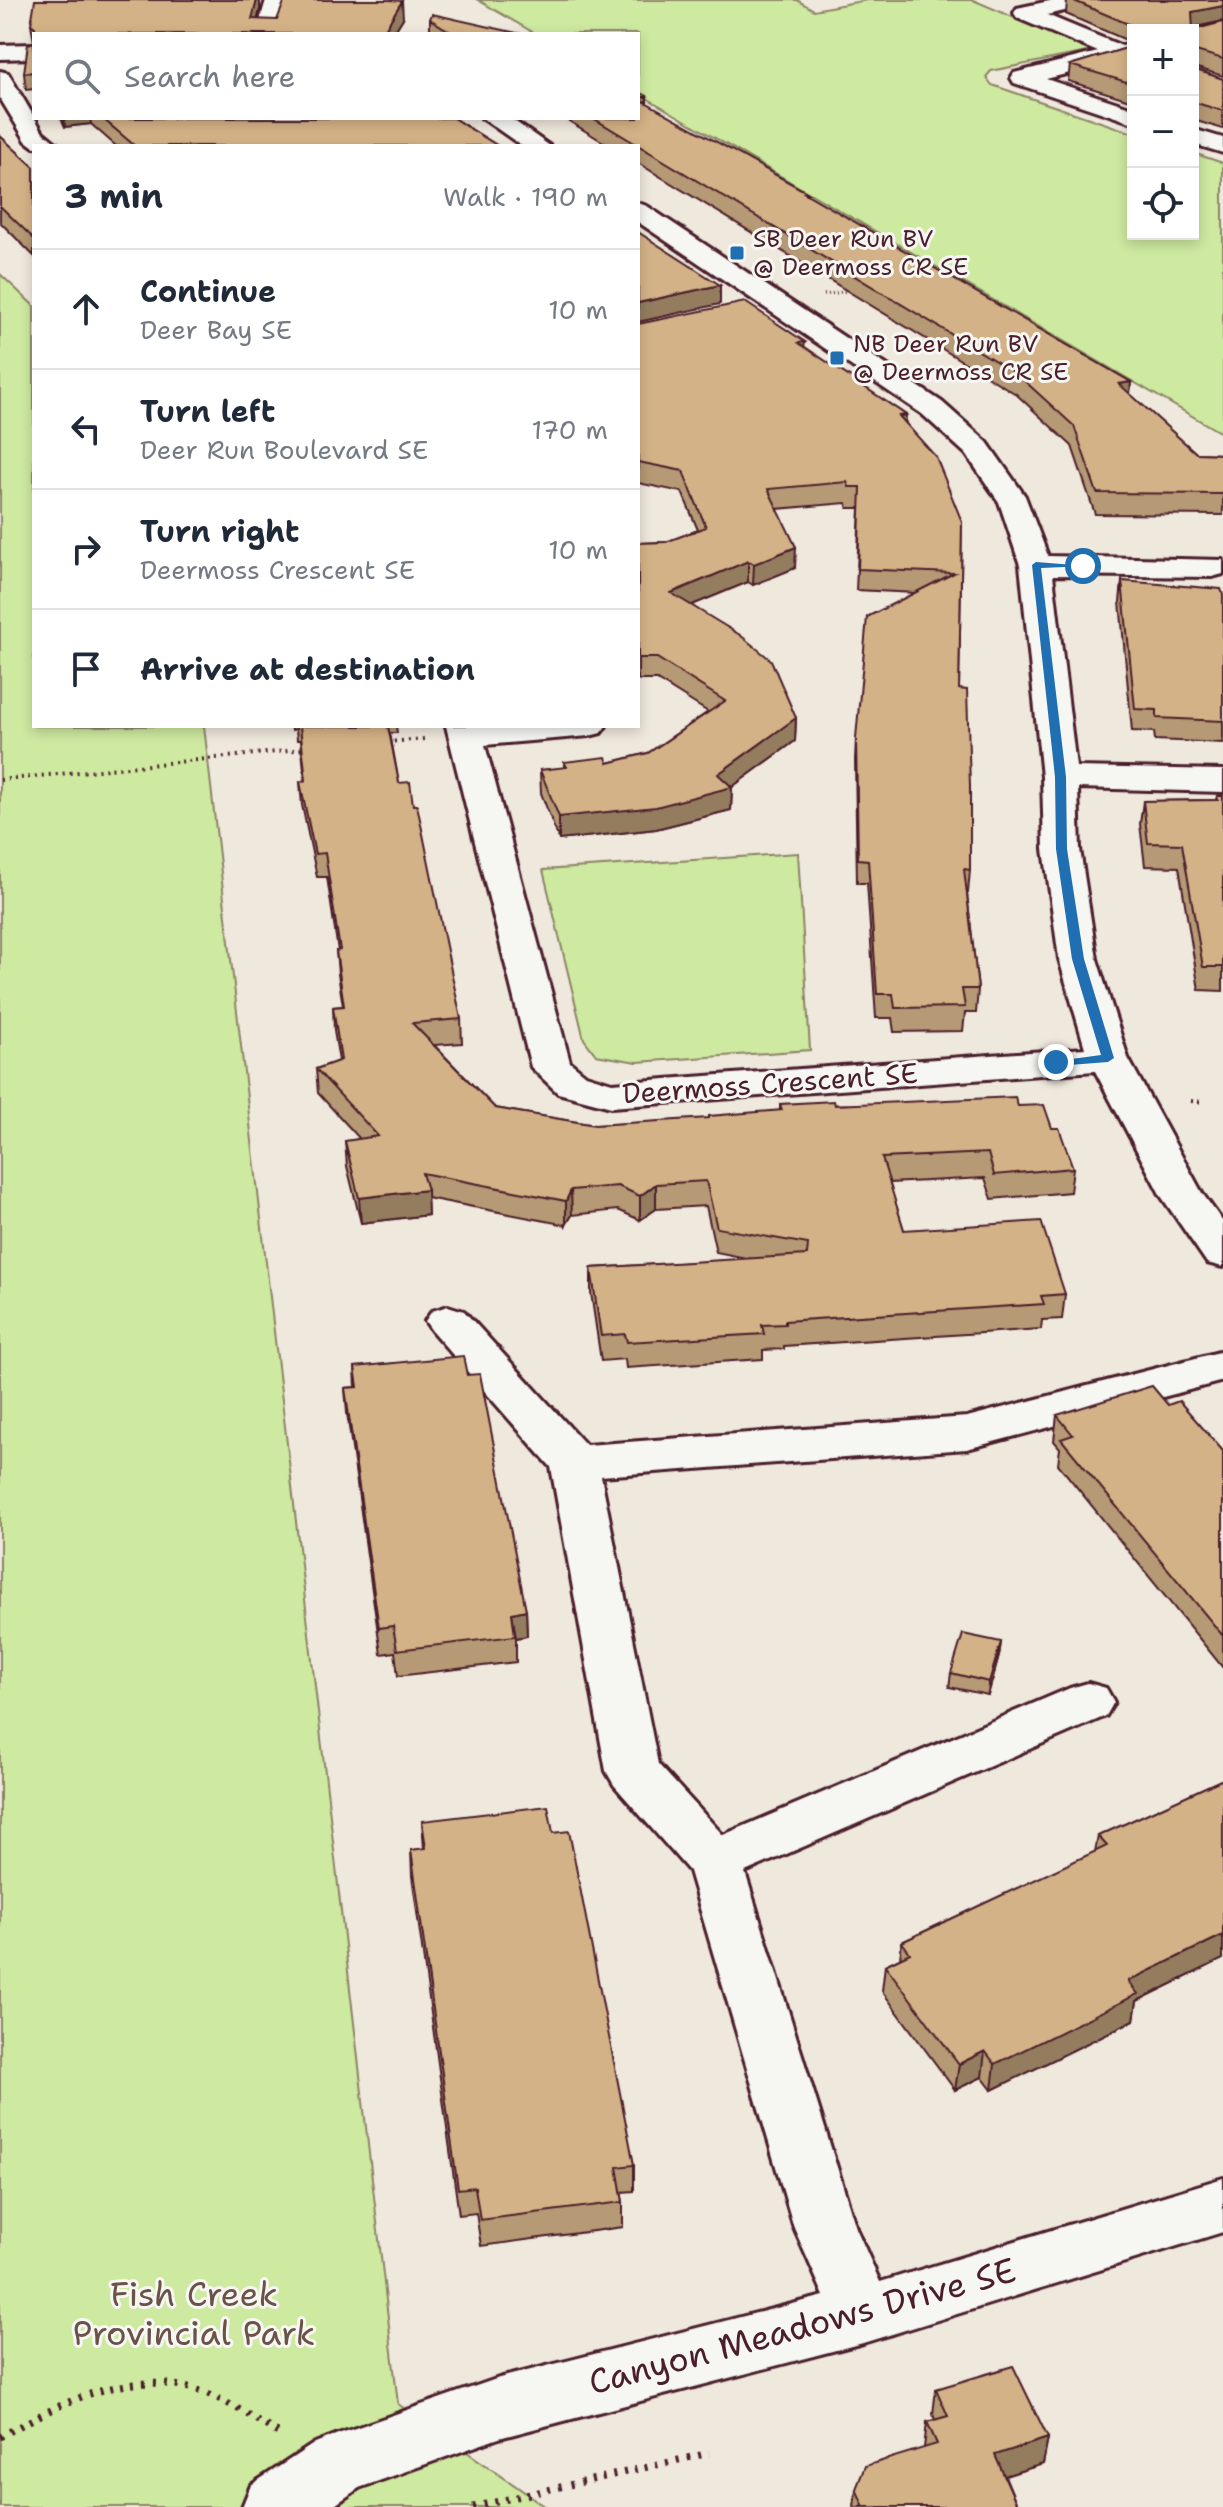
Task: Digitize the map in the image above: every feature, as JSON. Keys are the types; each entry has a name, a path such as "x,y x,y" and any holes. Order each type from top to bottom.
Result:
{"street":[{"path":"268,32 277,0"},
{"path":"1083,0 1025,13 1127,54"},
{"path":"0,52 32,51"},
{"path":"1127,54 1022,78 1127,114"},
{"path":"0,78 34,136 45,144"},
{"path":"497,120 535,144"},
{"path":"1199,138 1223,146"},
{"path":"640,212 779,302 932,408 977,448 1014,502 1036,565 1060,777 1062,849 1078,959 1108,1058 1182,1196 1223,1253"},
{"path":"744,310 779,302"},
{"path":"1036,565 1212,567"},
{"path":"464,731 539,728"},
{"name":"Deermoss Crescent SE","path":"464,731 551,1067 572,1084 611,1095 1108,1058"},
{"path":"1060,777 1223,781"},
{"path":"448,1321 574,1462 633,1771 714,1862 825,2228 863,2315"},
{"path":"574,1462 967,1433 1223,1366"},
{"path":"714,1862 1088,1702"},
{"name":"Canyon Meadows Drive SE","path":"1163,2222 1223,2184"},
{"name":"Canyon Meadows Drive SE","path":"275,2507 338,2465 499,2408 863,2315 1223,2205"}],"path":[{"path":"814,297 864,288"},
{"path":"376,743 464,731"},
{"path":"0,780 313,748"},
{"path":"1191,1101 1204,1102"},
{"path":"0,2437 71,2401 101,2390 159,2382 203,2392 338,2465"},
{"path":"473,2507 709,2453"}],"green space":[{"path":"478,0 797,0 814,10 867,0 973,0 1092,51 991,71 986,77 992,85 1127,131 1127,240 1199,240 1199,155 1223,163 1223,434 640,94 640,32 533,32"},
{"name":"Fish Creek Provincial Park","path":"0,274 32,304 32,728 204,728 398,2404 546,2507 0,2507"},
{"path":"798,853 810,1050 637,1062 596,1055 584,1039 543,870"}],"building":[{"path":"35,0 257,0 252,19 277,20 285,0 402,1 383,32 35,32 31,24"},
{"path":"1072,0 1223,0 1223,6 1192,12 1193,24 1128,24"},
{"path":"432,14 512,32 451,32 430,19"},
{"path":"1223,22 1223,59 1199,52 1199,28"},
{"path":"32,43 32,72 24,73 28,44"},
{"path":"1127,48 1127,82 1070,65"},
{"path":"1199,71 1223,79 1223,111 1199,104"},
{"path":"640,99 808,193 805,193 1131,382 1119,384 1196,453 1223,454 1223,494 1097,493 1074,426 1017,374 596,120 640,120"},
{"path":"104,120 456,120 495,144 133,144"},
{"path":"0,136 32,165 32,237 0,206"},
{"path":"640,233 720,285 640,303"},
{"path":"745,302 805,342 799,343 906,415 899,416 936,457 962,522 959,689 967,690 970,786 970,870 964,869 978,989 962,989 965,1007 895,1008 893,994 877,994 868,860 858,859 856,738 867,617 954,573 858,569 861,487 849,487 847,482 768,489 796,547 754,564 748,561 671,593 740,635 771,660 796,718 718,774 732,787 656,807 559,817 540,770 567,767 564,762 606,757 608,763 648,753 725,701 657,658 640,658 640,543 666,542 706,527 683,471 640,462 640,324"},
{"path":"1122,581 1221,589 1223,721 1157,718 1157,710 1135,709"},
{"path":"300,728 388,728 399,783 410,782 413,805 417,805 461,1019 412,1023 495,1108 595,1125 709,1118 782,1110 780,1104 834,1101 835,1105 1015,1097 1018,1106 1044,1105 1052,1128 1059,1128 1073,1168 994,1175 988,1153 882,1158 904,1230 1041,1221 1065,1294 1041,1296 1044,1304 785,1321 785,1324 762,1325 764,1334 627,1342 625,1334 601,1336 591,1268 807,1255 808,1244 717,1228 706,1181 656,1184 640,1196 618,1186 571,1190 566,1201 422,1173 427,1190 359,1198 345,1141 378,1136 316,1069 341,1060 333,1007 344,1006 336,951 340,950 325,853 315,854 300,782 306,780"},
{"path":"1217,796 1223,796 1223,967 1203,967 1182,844 1148,843 1143,801 1218,800"},
{"path":"463,1356 467,1375 480,1374 526,1610 512,1613 515,1636 397,1650 393,1626 379,1628 345,1388 358,1387 355,1367"},
{"path":"1152,1386 1168,1405 1179,1401 1223,1451 1223,1636 1061,1439 1073,1435 1057,1415"},
{"path":"963,1634 1001,1642 989,1682 951,1673"},
{"path":"1223,1779 1223,1935 1128,1981 1138,1994 995,2064 985,2051 959,2064 885,1965 910,1953 902,1942 1107,1846 1098,1836"},
{"path":"548,1806 553,1833 569,1831 634,2165 617,2167 623,2202 480,2220 475,2187 458,2189 411,1850 426,1848 422,1821"},
{"path":"1013,2366 1048,2438 995,2455 1018,2507 864,2507 856,2489 865,2466 937,2444 927,2422 948,2416 936,2389"}],"place":[{"name":"SB Deer Run BV @ Deermoss CR SE","path":"737,253"},
{"name":"NB Deer Run BV @ Deermoss CR SE","path":"837,358"}],"route":[{"path":"1056,1062 1108,1058 1078,959 1062,849 1060,777 1036,565 1083,566"}]}
